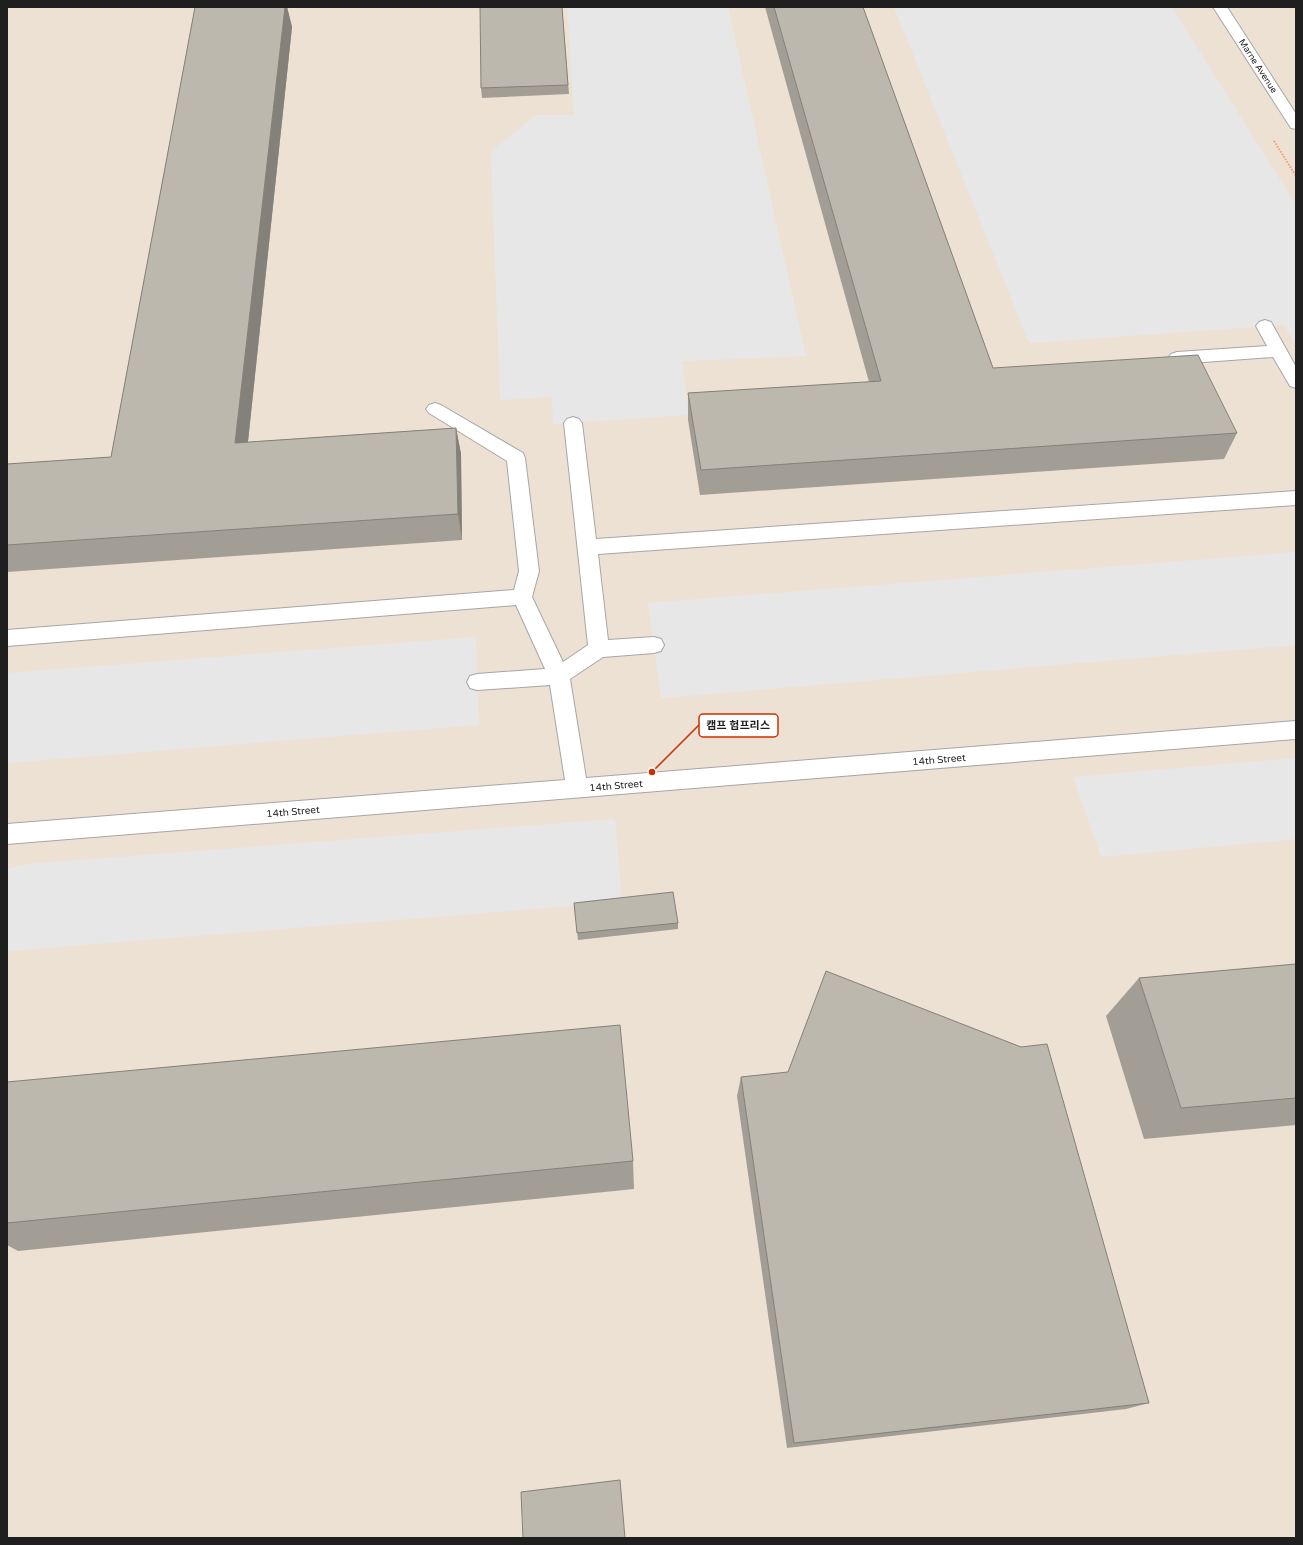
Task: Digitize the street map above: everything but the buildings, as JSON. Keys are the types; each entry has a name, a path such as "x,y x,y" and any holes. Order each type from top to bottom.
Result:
{"street":[{"name":"Marne Avenue","path":"1220,7 1296,125"},
{"path":"1280,101 1296,100"},
{"path":"1265,326 1296,382"},
{"path":"1177,358 1278,351"},
{"path":"435,409 516,458 529,571 522,597 559,676 577,788"},
{"path":"573,423 599,649"},
{"path":"588,547 1296,498"},
{"path":"7,638 522,597"},
{"path":"477,682 559,676 599,649 654,645"},
{"name":"14th Street","path":"7,834 1296,730"}],"shaded area":[{"path":"7,7 1296,7 1296,1538 7,1538"},
{"path":"567,7 728,7 806,356 682,361 689,415 553,424 552,397 500,400 491,152 536,115 574,115"},
{"path":"894,7 1172,7 1296,205 1296,345 1284,325 1029,343"},
{"path":"1296,552 1296,645 661,698 648,603"},
{"path":"476,637 479,725 7,763 7,673"},
{"path":"1296,758 1296,839 1101,857 1073,777"},
{"path":"615,819 622,902 7,951 7,869 27,864"}],"place":[{"name":"캠프 험프리스","path":"652,772"}]}
